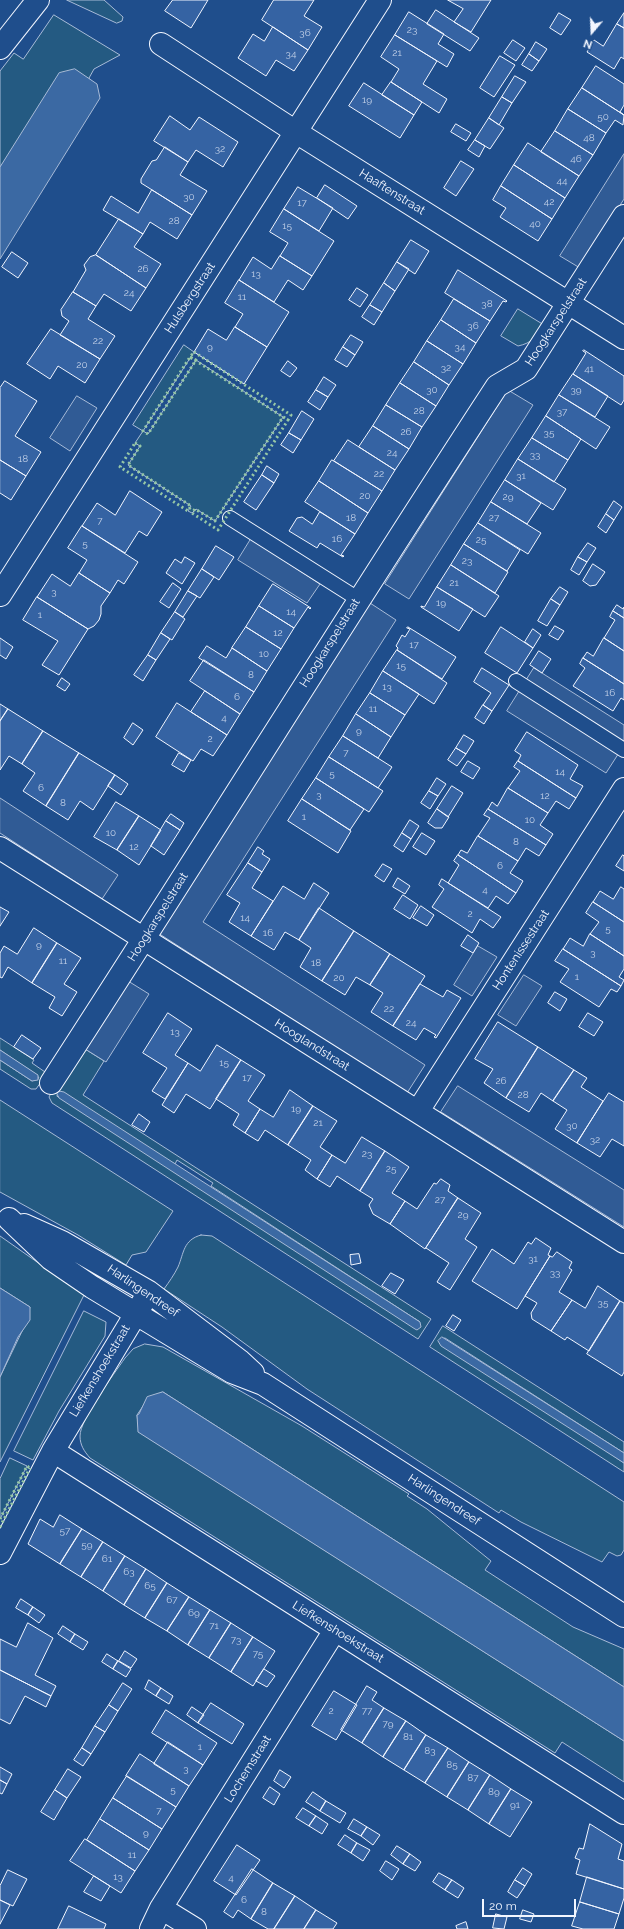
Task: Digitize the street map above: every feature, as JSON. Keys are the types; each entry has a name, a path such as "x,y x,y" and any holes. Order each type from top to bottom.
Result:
{"street":[{"path":"0,48 38,0"},
{"name":"Hulsbergstraat","path":"0,595 380,0"},
{"name":"Haaftenstraat","path":"161,44 296,132 624,338"},
{"name":"Hoogkarspelstraat","path":"51,1084 358,599 496,386 526,368 624,216"},
{"name":"Hontenissestraat","path":"418,1111 624,789"},
{"name":"Hooglandstraat","path":"0,848 624,1242"},
{"name":"Harlingendreef","path":"4,1216 62,1242 149,1292 240,1361 263,1384"},
{"name":"Harlingendreef","path":"4,1216 51,1259 92,1287 232,1372 263,1384 624,1616"},
{"name":"Liefkenshoekstraat","path":"0,1553 53,1451 149,1292"},
{"name":"Liefkenshoekstraat","path":"53,1451 624,1813"},
{"name":"Lochemstraat","path":"151,1929 161,1908 335,1630"},
{"path":"161,1908 195,1929"}],"lane":[{"path":"230,518 358,599"},
{"path":"516,681 624,750"}],"shaded area":[{"path":"67,0 104,0 123,17 122,21 117,23"},
{"path":"54,15 120,55 94,69 89,78 92,82 77,72 0,167 0,71 14,53 23,59"},
{"path":"75,69 97,84 100,98 0,259 0,167 59,73"},
{"path":"624,154 624,199 580,268 560,256"},
{"path":"518,309 544,325 533,339 518,346 501,336"},
{"path":"184,345 194,352 143,431 133,425"},
{"path":"196,360 283,417 215,521 196,509 192,513 188,511 191,506 128,465 140,446 135,443 143,431 148,434"},
{"path":"508,390 533,405 409,599 385,584"},
{"path":"77,396 97,408 70,451 50,438"},
{"path":"251,539 320,584 307,603 238,560"},
{"path":"370,603 396,620 203,922 425,1065 407,1093 158,933"},
{"path":"534,668 624,725 624,745 606,773 507,711"},
{"path":"0,798 118,875 102,899 0,833"},
{"path":"478,946 497,957 472,996 454,985"},
{"path":"524,975 542,986 516,1026 498,1015"},
{"path":"128,981 149,994 106,1062 85,1049"},
{"path":"0,1038 34,1060 32,1063 45,1072 46,1075 36,1089 31,1089 0,1069 0,1060 32,1081 39,1078 37,1075 0,1050"},
{"path":"85,1049 104,1061 83,1095 431,1319 418,1339 52,1103 49,1097 50,1095 78,1051","holes":["57,1096 175,1164 177,1160 213,1183 211,1186 420,1322 133,1145"]},
{"path":"0,1050 38,1075 38,1080 32,1081 0,1060"},
{"path":"458,1086 624,1190 624,1227 441,1112"},
{"path":"59,1091 64,1092 420,1322 421,1327 417,1330 415,1329 59,1098 57,1094"},
{"path":"0,1100 173,1211 146,1252 132,1255 126,1265 78,1235 0,1192"},
{"path":"201,1235 212,1236 624,1502 624,1550 621,1555 617,1556 609,1552 602,1562 521,1522 501,1510 499,1513 307,1389 222,1327 164,1289 178,1267 187,1244 195,1237"},
{"path":"0,1236 84,1295 0,1462 0,1377 26,1323 30,1307 0,1288"},
{"path":"0,1288 30,1307 30,1320 18,1337 0,1377"},
{"path":"84,1311 106,1322 105,1336 59,1411 33,1460 14,1451"},
{"path":"443,1326 624,1442 624,1453 445,1338 440,1339 624,1463 624,1472 430,1347"},
{"path":"442,1337 624,1453 624,1463 441,1346 438,1341"},
{"path":"145,1344 163,1347 302,1426 409,1494 407,1496 427,1509 491,1561 485,1570 573,1627 624,1649 624,1687 163,1392 147,1400 137,1415 139,1432 624,1741 624,1782 562,1742 555,1753 90,1458 83,1448 80,1439 81,1428 85,1419 125,1358 133,1349"},
{"path":"163,1392 624,1687 624,1741 138,1432 137,1415 139,1414 147,1397"},
{"path":"10,1458 27,1466 0,1519 0,1479"}],"building":[{"path":"173,0 208,0 191,28 165,11"},
{"path":"274,0 314,0 304,16 322,27 308,50 262,20"},
{"path":"448,0 491,0 471,32 454,22 463,9"},
{"path":"436,10 479,38 470,51 427,24"},
{"path":"409,12 444,34 438,44 454,54 447,67 395,35"},
{"path":"559,13 571,20 561,35 550,28"},
{"path":"624,13 624,28 617,24"},
{"path":"617,24 624,28 624,59 621,57 614,69 587,52 594,40 603,46"},
{"path":"273,27 308,50 294,71 276,60 266,76 238,58 253,34 264,41"},
{"path":"395,35 437,61 423,84 447,99 439,113 391,82 399,69 381,57"},
{"path":"513,40 525,48 516,61 504,53"},
{"path":"536,42 547,49 539,61 529,54"},
{"path":"529,54 539,61 532,71 522,65"},
{"path":"500,56 515,65 494,97 480,88"},
{"path":"596,66 624,84 624,105 620,112 624,115 582,88"},
{"path":"515,76 526,82 512,103 502,97"},
{"path":"391,82 422,102 414,115 382,95"},
{"path":"364,83 414,115 400,138 349,106"},
{"path":"582,88 624,115 623,125 615,120 606,133 568,109"},
{"path":"502,97 512,103 499,125 489,118"},
{"path":"568,109 606,133 593,155 555,131"},
{"path":"170,116 190,130 199,117 238,142 223,167 196,150 188,162 154,141"},
{"path":"489,118 504,128 490,149 475,140"},
{"path":"456,124 471,133 466,141 451,132"},
{"path":"555,131 593,155 579,176 541,152"},
{"path":"475,140 485,146 479,157 468,150"},
{"path":"528,143 579,176 565,198 514,165"},
{"path":"165,147 188,162 180,175 207,191 192,215 141,183 141,179 152,161 156,160"},
{"path":"461,161 474,169 456,196 444,188"},
{"path":"514,165 565,198 552,219 501,186"},
{"path":"325,185 357,206 348,219 317,198"},
{"path":"501,186 552,219 538,241 500,217 506,208 493,200"},
{"path":"298,187 333,208 319,231 284,209"},
{"path":"152,190 192,215 177,239 150,222 143,234 103,210 111,196 138,213"},
{"path":"284,209 334,241 312,276 280,256 288,243 270,232"},
{"path":"119,219 143,234 134,247 161,264 146,288 96,255"},
{"path":"411,240 429,251 415,274 397,262"},
{"path":"12,252 28,263 18,278 2,267"},
{"path":"96,255 146,288 131,311 104,294 96,306 73,292 86,270 84,265 90,257"},
{"path":"280,256 312,276 303,290 288,280 274,302 239,280 253,257 271,269"},
{"path":"397,262 409,269 395,291 384,283"},
{"path":"458,270 507,301 503,301 490,321 445,293"},
{"path":"239,280 289,312 267,347 235,327 243,314 225,303"},
{"path":"384,283 395,291 382,312 370,305"},
{"path":"357,288 368,295 360,307 349,300"},
{"path":"73,292 96,306 88,319 115,336 100,359 60,335 69,321 62,316 61,310"},
{"path":"454,299 490,321 476,343 441,320"},
{"path":"370,305 382,312 374,325 362,317"},
{"path":"441,320 476,343 463,364 427,341"},
{"path":"235,327 267,347 244,384 194,352 208,329 226,340"},
{"path":"51,329 100,359 85,383 58,366 50,379 27,364"},
{"path":"351,335 363,342 355,355 343,347"},
{"path":"427,341 463,364 449,385 414,362"},
{"path":"343,347 355,355 347,367 335,360"},
{"path":"584,350 624,376 624,400 621,405 573,374 586,353 583,351"},
{"path":"288,361 297,368 290,377 281,371"},
{"path":"414,362 449,385 436,406 400,383"},
{"path":"573,374 608,396 595,417 559,395"},
{"path":"324,377 336,385 328,397 316,390"},
{"path":"5,381 37,401 15,436 41,452 26,476 0,460 0,388"},
{"path":"400,383 436,406 422,427 386,405"},
{"path":"316,390 328,397 320,410 308,402"},
{"path":"559,395 610,427 596,449 546,416"},
{"path":"386,405 422,427 409,449 373,426"},
{"path":"302,411 314,419 301,440 289,433"},
{"path":"546,416 581,439 568,460 532,438"},
{"path":"373,426 409,449 395,470 359,447"},
{"path":"289,433 301,440 293,453 281,445"},
{"path":"532,438 568,460 554,482 518,459"},
{"path":"348,440 395,470 382,491 334,461"},
{"path":"518,459 566,489 553,510 505,480"},
{"path":"0,460 26,476 11,500 0,493"},
{"path":"332,460 382,491 368,513 319,481"},
{"path":"267,466 279,474 274,483 262,475"},
{"path":"262,475 274,483 256,510 244,502"},
{"path":"505,480 541,503 527,524 491,502"},
{"path":"319,481 368,513 355,534 305,502"},
{"path":"130,491 162,512 147,536 139,531 125,553 82,526 97,503 115,515"},
{"path":"614,501 622,507 614,520 606,514"},
{"path":"491,502 541,533 528,554 478,523"},
{"path":"320,512 355,534 341,555 344,556 343,557 320,543 317,548 289,531 297,518 302,517 312,524"},
{"path":"606,514 614,520 606,533 598,527"},
{"path":"478,523 520,550 507,571 464,544"},
{"path":"82,526 138,562 124,584 118,580 110,593 79,573 87,560 68,548"},
{"path":"588,543 596,548 587,562 578,557"},
{"path":"464,544 508,572 495,593 451,565"},
{"path":"216,546 234,557 219,580 202,569"},
{"path":"185,557 195,563 182,584 166,573 175,559 181,563"},
{"path":"578,557 587,562 579,575 571,570"},
{"path":"593,564 605,572 596,585 590,586 583,581"},
{"path":"451,565 499,596 485,617 437,587"},
{"path":"202,569 214,577 200,598 188,591"},
{"path":"79,573 110,593 101,606 99,620 94,626 88,629 37,597 52,574 70,586"},
{"path":"173,583 181,589 169,608 160,602"},
{"path":"273,584 311,608 310,609 308,607 294,628 259,606"},
{"path":"437,587 473,609 459,631 421,607 424,607"},
{"path":"560,587 568,592 560,605 551,599"},
{"path":"188,591 197,596 183,617 175,612"},
{"path":"37,597 88,629 59,675 42,665 58,641 23,620"},
{"path":"551,599 560,605 547,626 538,621"},
{"path":"617,605 623,609 624,607 624,618 613,611"},
{"path":"259,606 294,628 281,649 246,627"},
{"path":"613,611 624,618 624,651 604,638 615,620 610,617"},
{"path":"175,612 185,619 172,640 161,633"},
{"path":"555,626 564,631 558,640 549,635"},
{"path":"246,627 281,649 267,671 232,648"},
{"path":"408,627 456,657 442,679 397,650 398,648 396,646 402,635 405,637 410,629 407,628"},
{"path":"501,627 533,648 517,673 485,653"},
{"path":"533,629 541,635 533,648 525,642"},
{"path":"161,633 170,639 156,660 148,655"},
{"path":"0,638 13,647 6,659 0,655"},
{"path":"604,638 624,651 624,684 583,658 587,652 593,656"},
{"path":"207,646 226,658 232,648 267,671 254,692 199,658"},
{"path":"397,650 447,683 434,704 383,671"},
{"path":"539,651 551,659 542,673 530,665"},
{"path":"148,655 156,660 143,681 134,675"},
{"path":"583,658 624,684 624,700 621,698 613,711 573,686 585,668 580,664"},
{"path":"204,660 254,692 240,714 190,681"},
{"path":"482,668 509,685 492,711 483,705 491,693 474,682"},
{"path":"383,671 419,694 405,715 370,693"},
{"path":"62,678 70,684 65,691 57,686"},
{"path":"205,691 240,714 227,735 191,712"},
{"path":"370,693 405,715 391,737 356,714"},
{"path":"177,703 227,735 213,756 201,749 193,761 156,737"},
{"path":"0,704 8,709 0,721"},
{"path":"483,705 492,711 484,724 475,718"},
{"path":"8,709 43,731 22,764 9,756 0,770 0,721"},
{"path":"356,714 391,737 378,758 343,736"},
{"path":"133,723 143,730 133,745 124,738"},
{"path":"43,731 79,753 46,806 23,791 35,773 22,764"},
{"path":"527,732 578,765 570,779 583,786 576,798 518,761 521,755 515,751"},
{"path":"464,735 474,741 466,754 456,748"},
{"path":"343,736 392,767 378,788 329,757"},
{"path":"456,748 466,754 457,766 448,760"},
{"path":"79,753 115,775 93,810 80,801 68,820 46,806"},
{"path":"179,753 191,760 184,772 172,765"},
{"path":"329,757 383,791 369,812 316,778"},
{"path":"468,761 480,768 473,779 461,772"},
{"path":"518,761 576,798 569,809 556,801 548,813 508,788 520,771 514,767"},
{"path":"115,775 128,784 121,795 108,786"},
{"path":"316,778 364,809 350,830 302,799"},
{"path":"437,778 446,784 438,796 429,791"},
{"path":"452,786 463,793 448,817 437,809"},
{"path":"508,788 548,813 540,825 553,834 546,845 488,809 492,802 497,806"},
{"path":"429,791 438,796 430,809 421,803"},
{"path":"302,799 351,831 338,853 288,821"},
{"path":"116,802 139,816 117,850 94,837"},
{"path":"437,809 449,817 442,828 435,828 428,823"},
{"path":"488,809 546,845 539,856 526,848 518,861 478,836 490,818 484,815"},
{"path":"171,814 184,823 180,830 166,821"},
{"path":"139,816 161,830 139,865 117,850"},
{"path":"410,820 419,826 411,839 402,833"},
{"path":"166,821 180,830 164,855 151,846"},
{"path":"402,833 411,839 403,852 394,846"},
{"path":"422,833 435,841 426,855 413,847"},
{"path":"478,836 518,861 510,873 523,881 516,893 458,855 461,850 467,853"},
{"path":"258,847 264,851 262,854 270,859 262,872 248,863"},
{"path":"458,855 516,893 508,904 496,896 488,908 448,883 459,865 454,861"},
{"path":"623,855 624,856 624,871 616,866"},
{"path":"248,863 262,872 252,888 273,901 251,936 229,922 240,903 227,895"},
{"path":"383,864 392,869 384,882 375,876"},
{"path":"398,878 410,886 405,894 393,887"},
{"path":"442,879 501,917 493,928 480,919 472,933 432,907 444,889 439,885"},
{"path":"314,883 329,893 299,940 285,932 274,950 251,936 283,886 304,899"},
{"path":"621,887 624,889 624,922 593,902 600,891 613,899"},
{"path":"403,895 418,905 410,919 394,909"},
{"path":"593,902 624,922 624,956 590,934 599,922 586,913"},
{"path":"421,906 434,915 427,926 413,918"},
{"path":"0,907 9,912 0,926"},
{"path":"319,908 354,931 322,981 300,967 311,948 299,940"},
{"path":"34,928 57,943 32,983 8,967 2,978 0,977 0,953 4,946 17,954"},
{"path":"354,931 390,954 370,985 356,977 345,995 322,981"},
{"path":"590,934 624,956 624,969 619,977 624,980 621,986 563,949 570,938 583,946"},
{"path":"468,935 479,943 473,953 461,946"},
{"path":"57,943 81,958 64,984 77,992 62,1016 49,1008 55,997 32,983"},
{"path":"563,949 621,986 617,992 611,989 599,1007 560,982 569,969 555,961"},
{"path":"390,954 425,976 393,1026 371,1012 383,993 370,985"},
{"path":"420,984 443,997 447,990 461,998 436,1038 434,1037 436,1035 424,1028 416,1040 393,1026"},
{"path":"555,992 567,999 560,1011 548,1003"},
{"path":"168,1013 192,1029 175,1055 188,1063 165,1099 152,1091 167,1068 143,1053"},
{"path":"588,1013 603,1022 594,1036 579,1027"},
{"path":"498,1022 538,1047 506,1098 484,1083 493,1069 475,1059"},
{"path":"22,1035 41,1048 33,1059 14,1047"},
{"path":"217,1045 241,1060 210,1109 186,1094 174,1113 162,1105 188,1063 200,1071"},
{"path":"538,1047 574,1070 553,1101 541,1093 529,1112 506,1098"},
{"path":"241,1060 265,1075 248,1101 260,1109 245,1133 233,1125 239,1114 216,1099"},
{"path":"574,1070 587,1078 581,1087 603,1101 577,1143 555,1129 567,1110 553,1101"},
{"path":"290,1090 313,1106 288,1145 265,1130 258,1141 245,1133 260,1109 273,1117"},
{"path":"609,1093 624,1102 624,1146 612,1139 600,1157 577,1143"},
{"path":"313,1106 337,1121 320,1147 332,1155 317,1179 305,1170 311,1160 288,1145"},
{"path":"139,1114 150,1122 144,1132 132,1125"},
{"path":"362,1137 385,1151 360,1191 337,1176 330,1187 317,1179 332,1155 345,1163"},
{"path":"385,1151 409,1167 392,1193 405,1201 390,1224 373,1214 369,1205 373,1199 360,1191"},
{"path":"441,1179 450,1185 448,1191 458,1198 425,1249 390,1224 405,1201 417,1209 434,1183 436,1184"},
{"path":"458,1198 481,1213 465,1239 477,1247 450,1290 437,1282 449,1263 426,1248"},
{"path":"536,1238 551,1248 548,1255 550,1256 517,1309 472,1281 492,1249 514,1264 528,1242 531,1244"},
{"path":"557,1252 572,1262 569,1268 572,1270 559,1292 572,1300 551,1331 532,1319 531,1313 537,1303 525,1296 550,1256 552,1257"},
{"path":"359,1254 361,1263 351,1265 350,1255"},
{"path":"391,1273 404,1280 395,1294 382,1286"},
{"path":"598,1286 620,1301 589,1351 567,1337 565,1340 551,1331 572,1300 585,1308"},
{"path":"620,1301 624,1303 624,1372 622,1376 587,1354"},
{"path":"453,1315 461,1320 454,1331 446,1326"},
{"path":"60,1515 82,1529 60,1564 28,1544 40,1519 53,1527"},
{"path":"82,1529 103,1542 81,1577 60,1564"},
{"path":"103,1542 125,1556 103,1591 81,1577"},
{"path":"125,1556 146,1569 124,1605 103,1591"},
{"path":"146,1569 167,1583 145,1618 124,1605"},
{"path":"167,1583 189,1597 167,1631 145,1618"},
{"path":"189,1597 210,1610 188,1645 167,1631"},
{"path":"21,1599 33,1607 28,1615 16,1608"},
{"path":"33,1607 45,1615 39,1623 28,1615"},
{"path":"210,1610 231,1623 209,1658 188,1645"},
{"path":"28,1623 53,1638 35,1675 56,1686 51,1696 0,1670 0,1639 16,1647"},
{"path":"231,1623 253,1637 231,1672 209,1658"},
{"path":"63,1626 75,1634 70,1642 58,1634"},
{"path":"75,1634 88,1642 83,1650 70,1642"},
{"path":"253,1637 275,1651 253,1686 231,1672"},
{"path":"125,1651 137,1659 131,1668 119,1661"},
{"path":"107,1654 118,1661 113,1669 102,1662"},
{"path":"118,1661 131,1669 126,1677 113,1669"},
{"path":"264,1669 275,1676 267,1687 256,1681"},
{"path":"0,1670 51,1696 46,1707 25,1696 10,1724 0,1719"},
{"path":"149,1680 161,1688 156,1696 145,1689"},
{"path":"123,1683 132,1689 118,1711 109,1705"},
{"path":"367,1686 377,1692 372,1700 384,1708 362,1743 341,1730"},
{"path":"161,1688 173,1696 169,1704 156,1696"},
{"path":"334,1691 357,1705 336,1740 312,1726"},
{"path":"211,1703 244,1724 232,1744 198,1723"},
{"path":"109,1705 118,1711 105,1732 95,1726"},
{"path":"192,1707 204,1715 198,1723 187,1715"},
{"path":"384,1708 406,1721 383,1757 362,1743"},
{"path":"166,1710 217,1743 203,1765 152,1733"},
{"path":"406,1721 426,1735 404,1770 383,1757"},
{"path":"95,1726 105,1732 91,1754 82,1748"},
{"path":"426,1735 448,1748 425,1783 404,1770"},
{"path":"168,1742 203,1765 189,1786 154,1764"},
{"path":"82,1748 91,1754 83,1766 74,1760"},
{"path":"448,1748 469,1762 447,1797 425,1783"},
{"path":"140,1754 189,1786 176,1807 126,1776"},
{"path":"469,1762 490,1775 468,1810 447,1797"},
{"path":"0,1767 12,1774 7,1784 0,1780"},
{"path":"68,1769 81,1777 67,1798 55,1790"},
{"path":"280,1770 291,1777 284,1788 274,1781"},
{"path":"490,1775 511,1789 489,1824 468,1810"},
{"path":"127,1776 176,1807 162,1829 113,1798"},
{"path":"0,1780 7,1784 2,1794 0,1793"},
{"path":"270,1787 280,1794 274,1805 263,1798"},
{"path":"511,1789 532,1802 510,1837 489,1824"},
{"path":"55,1790 67,1798 54,1820 41,1812"},
{"path":"313,1792 326,1801 320,1811 306,1802"},
{"path":"113,1798 162,1829 149,1850 100,1819"},
{"path":"326,1801 346,1813 340,1823 320,1811"},
{"path":"303,1808 316,1816 309,1826 296,1818"},
{"path":"316,1816 328,1824 322,1834 309,1826"},
{"path":"100,1819 149,1850 135,1871 87,1840"},
{"path":"354,1819 367,1827 361,1836 348,1829"},
{"path":"590,1824 622,1844 618,1859 624,1861 624,1889 576,1874 580,1860 575,1858 579,1848 583,1849"},
{"path":"367,1827 380,1835 373,1845 361,1836"},
{"path":"345,1835 357,1843 351,1853 338,1845"},
{"path":"85,1839 135,1871 121,1893 70,1861"},
{"path":"357,1843 370,1850 363,1861 351,1853"},
{"path":"237,1845 260,1860 236,1895 214,1881"},
{"path":"397,1846 410,1854 403,1864 391,1855"},
{"path":"410,1854 421,1862 415,1871 403,1864"},
{"path":"386,1861 399,1869 392,1880 380,1871"},
{"path":"523,1868 532,1874 525,1886 515,1880"},
{"path":"252,1869 273,1883 251,1919 238,1910 233,1918 224,1912"},
{"path":"8,1870 27,1879 13,1906 0,1900 0,1886"},
{"path":"439,1873 452,1880 445,1890 433,1882"},
{"path":"94,1876 110,1886 101,1901 84,1892"},
{"path":"587,1877 624,1889 624,1898 619,1914 580,1902"},
{"path":"452,1880 464,1888 458,1898 445,1890"},
{"path":"515,1880 525,1886 517,1898 508,1892"},
{"path":"273,1883 295,1896 274,1929 268,1929 251,1919"},
{"path":"295,1896 316,1910 304,1929 274,1929"},
{"path":"0,1900 10,1905 0,1924"},
{"path":"580,1902 619,1914 614,1929 583,1929 572,1926"},
{"path":"69,1906 106,1924 104,1929 58,1929"},
{"path":"316,1910 337,1923 333,1929 304,1929"},
{"path":"523,1910 534,1914 531,1922 520,1919"},
{"path":"496,1914 507,1917 504,1929 493,1928"},
{"path":"466,1922 468,1929 457,1929 456,1926"}],"hedge":[{"path":"194,352 291,415 288,420 190,357 194,352"},
{"path":"190,357 196,360 148,434 143,431 190,357"},
{"path":"283,417 288,420 218,530 192,513 195,509 215,521 283,417"},
{"path":"135,443 140,446 128,465 191,506 188,511 120,467 135,443"},
{"path":"0,1519 27,1466 30,1468"},
{"path":"0,1527 30,1468"}]}
